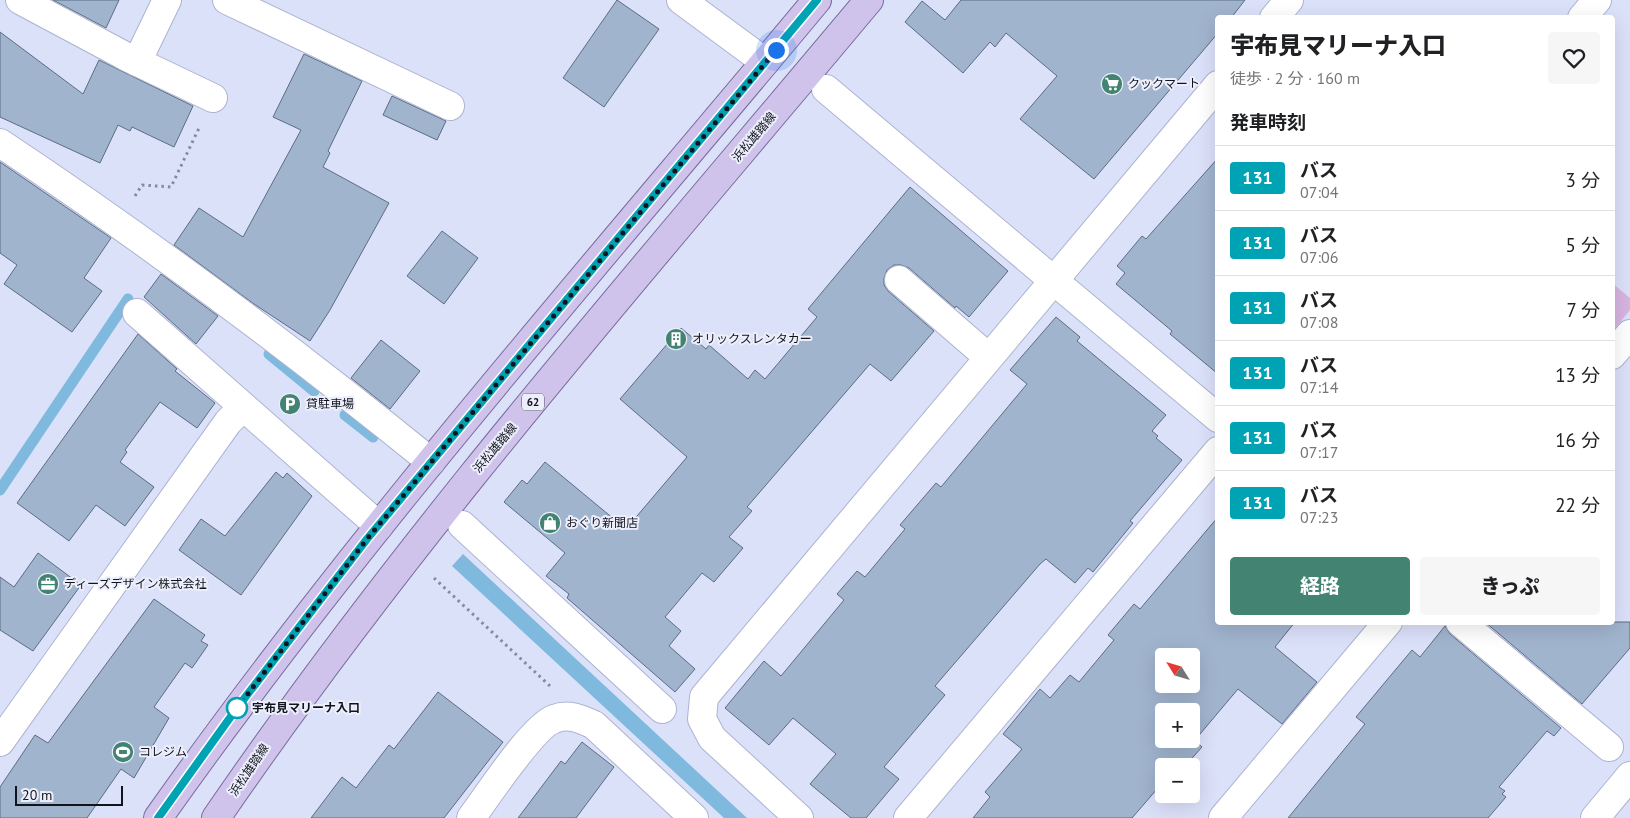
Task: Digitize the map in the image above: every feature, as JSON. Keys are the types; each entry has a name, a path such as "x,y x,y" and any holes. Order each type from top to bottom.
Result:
{"main road":[{"path":"158,818 296,630 379,526 817,0"},
{"name":"浜松雄踏線","path":"216,818 319,671 429,528 869,0"}],"street":[{"path":"20,0 137,62 213,98"},
{"path":"137,62 167,0"},
{"path":"227,0 450,106"},
{"path":"680,0 765,62"},
{"path":"1276,15 1289,0"},
{"path":"1584,15 1597,0"},
{"path":"826,88 1215,415"},
{"path":"799,818 712,738 702,719 704,697 1215,88"},
{"path":"0,143 117,222 243,314 431,462"},
{"path":"899,280 988,357"},
{"path":"137,313 379,526"},
{"path":"1615,352 1630,334"},
{"path":"0,742 217,438 243,407"},
{"path":"908,818 1215,455"},
{"path":"462,525 662,709"},
{"path":"1223,818 1385,625"},
{"path":"1464,625 1609,747"},
{"path":"471,818 536,732 554,719 575,716 594,725 694,818"},
{"path":"1594,818 1630,776"}],"path":[{"path":"171,187 213,98"},
{"path":"432,577 551,688 564,718"}],"shaded area":[{"path":"1615,286 1630,298 1630,310 1615,329"}],"water":[{"path":"463,554 747,818 724,818 452,566"}],"building":[{"path":"53,0 119,0 106,28"},
{"path":"617,0 659,29 604,107 563,78"},
{"name":"クックマート","path":"961,0 1245,0 1233,15 1215,15 1215,37 1094,179 1020,119 1057,76 1006,33 995,47 990,42 963,73 905,22 922,1 945,20"},
{"path":"0,32 83,94 99,60 193,106 174,147 132,127 130,131 118,125 100,163 0,117"},
{"path":"304,54 362,81 328,151 330,153 323,167 389,203 330,310 310,341 254,304 174,245 199,208 243,237 301,130 273,117"},
{"path":"392,96 446,121 437,140 383,115"},
{"path":"1215,161 1215,372 1170,334 1172,331 1116,284 1125,273 1117,266 1142,236 1146,239"},
{"path":"0,162 111,238 84,278 102,291 72,332 4,284 17,265 0,253"},
{"path":"910,187 1008,271 969,317 956,306 955,308 909,268 894,265 887,270 884,285 888,291 934,331 891,381 870,364 747,507 752,511 729,537 743,548 714,582 702,573 665,617 681,631 669,646 695,669 675,692 567,598 569,594 546,576 565,553 504,502 522,480 527,484 545,462 626,529 687,457 620,399 681,328 706,349 709,345 748,379 755,370 765,379 817,317 808,309"},
{"path":"442,231 478,258 444,304 407,276"},
{"path":"161,274 218,316 196,344 144,297"},
{"path":"1056,317 1080,337 1077,341 1166,415 1152,431 1158,436 1156,438 1182,460 1130,521 1133,523 1093,572 1088,568 1075,583 1046,559 1040,564 935,686 945,695 884,767 899,779 866,818 851,818 810,784 836,754 793,718 769,745 725,708 764,661 781,676 844,600 837,594 857,571 865,577 905,529 900,525 936,483 941,487 1027,384 1010,370"},
{"path":"138,334 177,369 175,371 215,403 197,428 160,402 125,450 127,452 120,462 154,487 125,526 96,505 69,541 17,503"},
{"path":"381,340 420,371 390,409 351,378"},
{"path":"276,472 283,478 287,473 312,496 241,595 179,550 201,519 225,536"},
{"path":"1215,521 1215,625 1293,625 1275,647 1317,682 1282,724 1238,689 1200,734 1200,703 1155,703 1155,748 1200,748 1200,745 1202,747 1192,758 1155,758 1155,791 1132,818 973,818 990,797 985,792 1022,749 1003,734 1040,689 1050,698 1070,675 1079,682 1114,640 1108,635 1134,604 1140,609"},
{"path":"38,553 81,585 33,651 0,630 0,577 14,587"},
{"path":"154,599 205,635 201,641 208,645 192,668 185,663 154,707 169,718 134,778 121,769 87,818 0,818 0,787 35,735 48,743"},
{"path":"1615,622 1630,622 1630,648 1582,704 1489,625 1615,625"},
{"path":"1445,626 1450,634 1561,728 1554,736 1547,731 1499,787 1505,791 1502,794 1506,797 1488,818 1288,818 1365,724 1356,717 1412,650 1420,657"},
{"path":"438,692 503,742 444,818 311,818 342,777 356,788 389,745 394,749"},
{"path":"582,742 614,767 576,818 518,818 561,761 565,764"}],"waterway":[{"path":"0,490 128,299"},
{"path":"269,354 314,391"},
{"path":"345,415 373,437"}],"bus line":[{"name":"131","path":"158,818 237,708 367,539 817,0"}],"place":[{"name":"クックマート","path":"1112,84"},
{"name":"オリックスレンタカー","path":"676,339"},
{"name":"貸駐車場","path":"290,404"},
{"name":"おぐり新聞店","path":"550,523"},
{"name":"ディーズデザイン株式会社","path":"48,584"},
{"name":"宇布見マリーナ入口","path":"237,708"},
{"name":"コレジム","path":"123,752"}],"route":[{"path":"237,708 367,539 776,50"}]}
